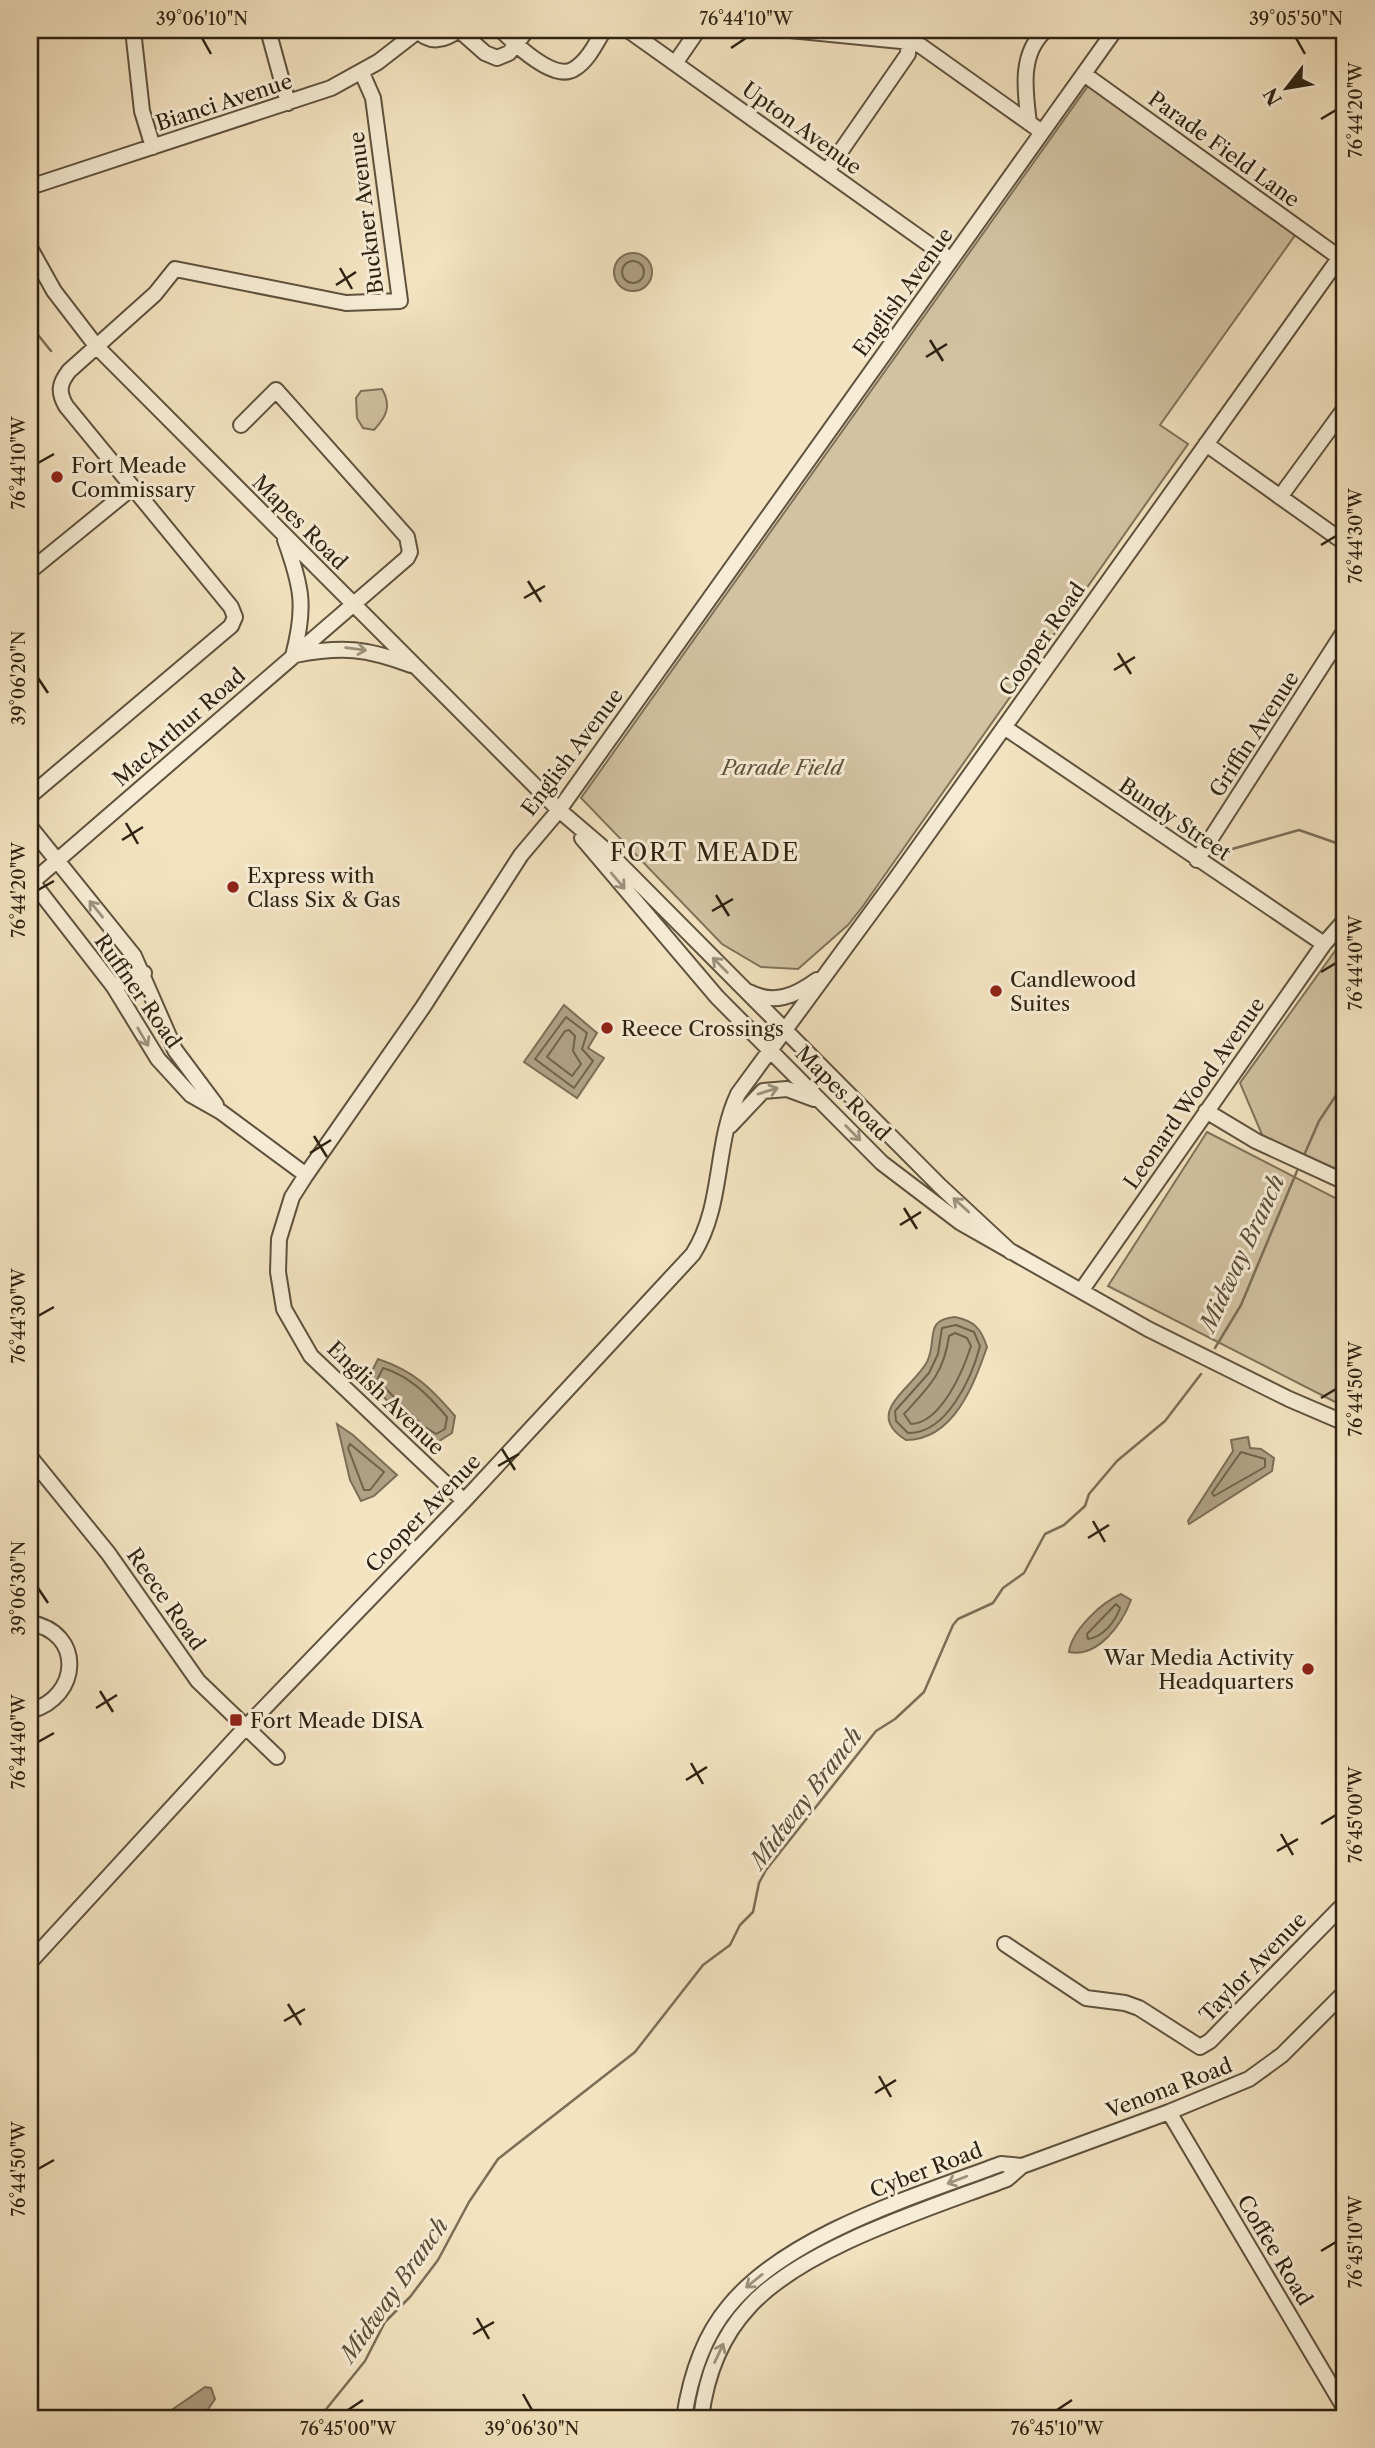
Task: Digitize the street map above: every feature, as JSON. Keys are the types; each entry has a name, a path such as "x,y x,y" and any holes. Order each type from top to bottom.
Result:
{"street":[{"path":"133,30 142,111 153,146"},
{"path":"268,30 288,103"},
{"name":"Bianci Avenue","path":"30,187 288,103 362,73 417,30 430,39 440,40 458,30"},
{"path":"458,30 492,57 503,57 527,30"},
{"path":"501,30 516,45 551,70 563,73 572,71 584,61 604,30"},
{"name":"Upton Avenue","path":"628,30 951,260"},
{"path":"676,62 698,30"},
{"path":"790,30 910,36 1042,132"},
{"path":"1029,123 1027,68 1034,44 1046,30"},
{"name":"English Avenue","path":"464,1501 311,1356 284,1309 278,1272 279,1239 292,1197 423,1007 521,855 559,810 1115,30"},
{"path":"827,171 908,54 910,36"},
{"name":"Buckner Avenue","path":"97,347 155,294 175,269 184,268 346,303 400,301 373,98 362,73"},
{"name":"Parade Field Lane","path":"1084,75 1343,254"},
{"name":"Mapes Road","path":"30,248 54,291 97,347 559,810 608,852 940,1186 1011,1252"},
{"name":"Cooper Road","path":"770,1050 1343,254"},
{"path":"30,796 231,626 235,617 231,607 66,406 60,394 61,382 69,371 97,347"},
{"name":"MacArthur Road","path":"31,882 407,558 410,552 407,537 276,390 241,425"},
{"path":"1280,497 1345,408"},
{"path":"1206,444 1345,544"},
{"path":"30,571 133,487"},
{"path":"283,536 301,585 303,602 293,656 344,648 380,654 416,667"},
{"name":"Griffin Avenue","path":"1198,860 1345,630"},
{"name":"Bundy Street","path":"1004,727 1324,944"},
{"name":"Mapes Road","path":"559,810 694,971 882,1163 961,1223 1082,1292 1289,1399 1345,1423"},
{"name":"Ruffner Road","path":"30,827 144,973 175,1050 221,1112"},
{"name":"Ruffner Road","path":"31,882 114,987 158,1059 191,1095 221,1112 306,1175"},
{"name":"Leonard Wood Avenue","path":"1082,1292 1324,944 1345,920"},
{"path":"744,990 756,996 786,998 829,971"},
{"path":"114,987 144,973"},
{"path":"158,1059 175,1050"},
{"name":"Cooper Avenue","path":"30,1962 246,1728 464,1501 693,1254 706,1233 713,1209 727,1130 738,1094 770,1050"},
{"path":"727,1130 757,1095 770,1089 787,1088 823,1103"},
{"path":"1206,1111 1256,1141 1345,1182"},
{"name":"Reece Road","path":"30,1457 108,1553 198,1681 277,1757"},
{"path":"30,1623 41,1625 57,1636 67,1653 69,1670 59,1695 43,1707 30,1711"},
{"name":"Taylor Avenue","path":"1005,1944 1086,1998 1125,2003 1139,2008 1199,2047 1210,2041 1345,1903"},
{"name":"Venona Road","path":"1022,2166 1169,2112 1249,2079 1282,2055 1345,1992"},
{"name":"Coffee Road","path":"1169,2112 1345,2409"},
{"name":"Cyber Road","path":"684,2418 692,2378 710,2332 727,2307 760,2275 815,2241 877,2211 1001,2164 1022,2166"},
{"name":"Cyber Road","path":"701,2418 708,2380 718,2355 731,2330 758,2297 848,2242 1007,2179 1022,2166"}],"green space":[{"name":"Parade Field","path":"1088,86 1296,234 1160,425 1188,444 863,906 848,925 798,969 761,967 722,944 581,798"},
{"path":"382,389 387,401 384,416 374,430 363,428 357,418 356,398 361,391"},
{"path":"1345,937 1343,1172 1263,1137 1240,1083"},
{"path":"1207,1132 1345,1203 1345,1407 1108,1286"}],"water":[{"path":"633,253 646,259 652,272 646,285 633,291 620,285 614,272 620,259"},
{"path":"564,1005 597,1033 588,1048 604,1058 577,1098 524,1062"},
{"path":"955,1317 976,1326 987,1347 976,1377 960,1407 937,1431 923,1438 906,1440 894,1430 889,1420 890,1411 894,1401 927,1362 935,1327 945,1319"},
{"path":"378,1359 412,1375 438,1397 455,1416 452,1433 436,1443 383,1397 368,1379"},
{"path":"337,1424 397,1475 374,1496 361,1501 350,1480"},
{"path":"1248,1437 1250,1448 1261,1449 1274,1458 1272,1471 1189,1524 1188,1521 1233,1451 1231,1440"},
{"path":"1121,1594 1131,1600 1122,1619 1108,1637 1090,1650 1069,1652 1081,1626 1105,1604"},
{"path":"205,2387 211,2388 215,2399 202,2418 160,2418"}],"waterway":[{"path":"30,325 51,351"},
{"path":"1211,855 1299,830 1345,846"},
{"name":"Midway Branch","path":"1305,1153 1319,1121 1345,1082"},
{"name":"Midway Branch","path":"1215,1348 1241,1305 1297,1171"},
{"name":"Midway Branch","path":"319,2418 365,2361 385,2322 410,2297 438,2260 469,2202 498,2159 635,2052 703,1965 730,1945 740,1925 753,1912 759,1883 766,1870 876,1731 895,1719 924,1692 958,1619 993,1603 1003,1588 1024,1573 1045,1534 1064,1525 1085,1506 1089,1494 1117,1461 1165,1421 1201,1374"}],"place":[{"name":"Fort Meade Commissary","path":"57,477"},
{"name":"Express with Class Six & Gas","path":"233,887"},
{"name":"Candlewood Suites","path":"996,991"},
{"name":"Reece Crossings","path":"607,1028"},
{"name":"War Media Activity Headquarters","path":"1308,1669"},
{"name":"Fort Meade DISA","path":"236,1720"}],"district":[{"name":"FORT MEADE","path":"705,852"}]}
